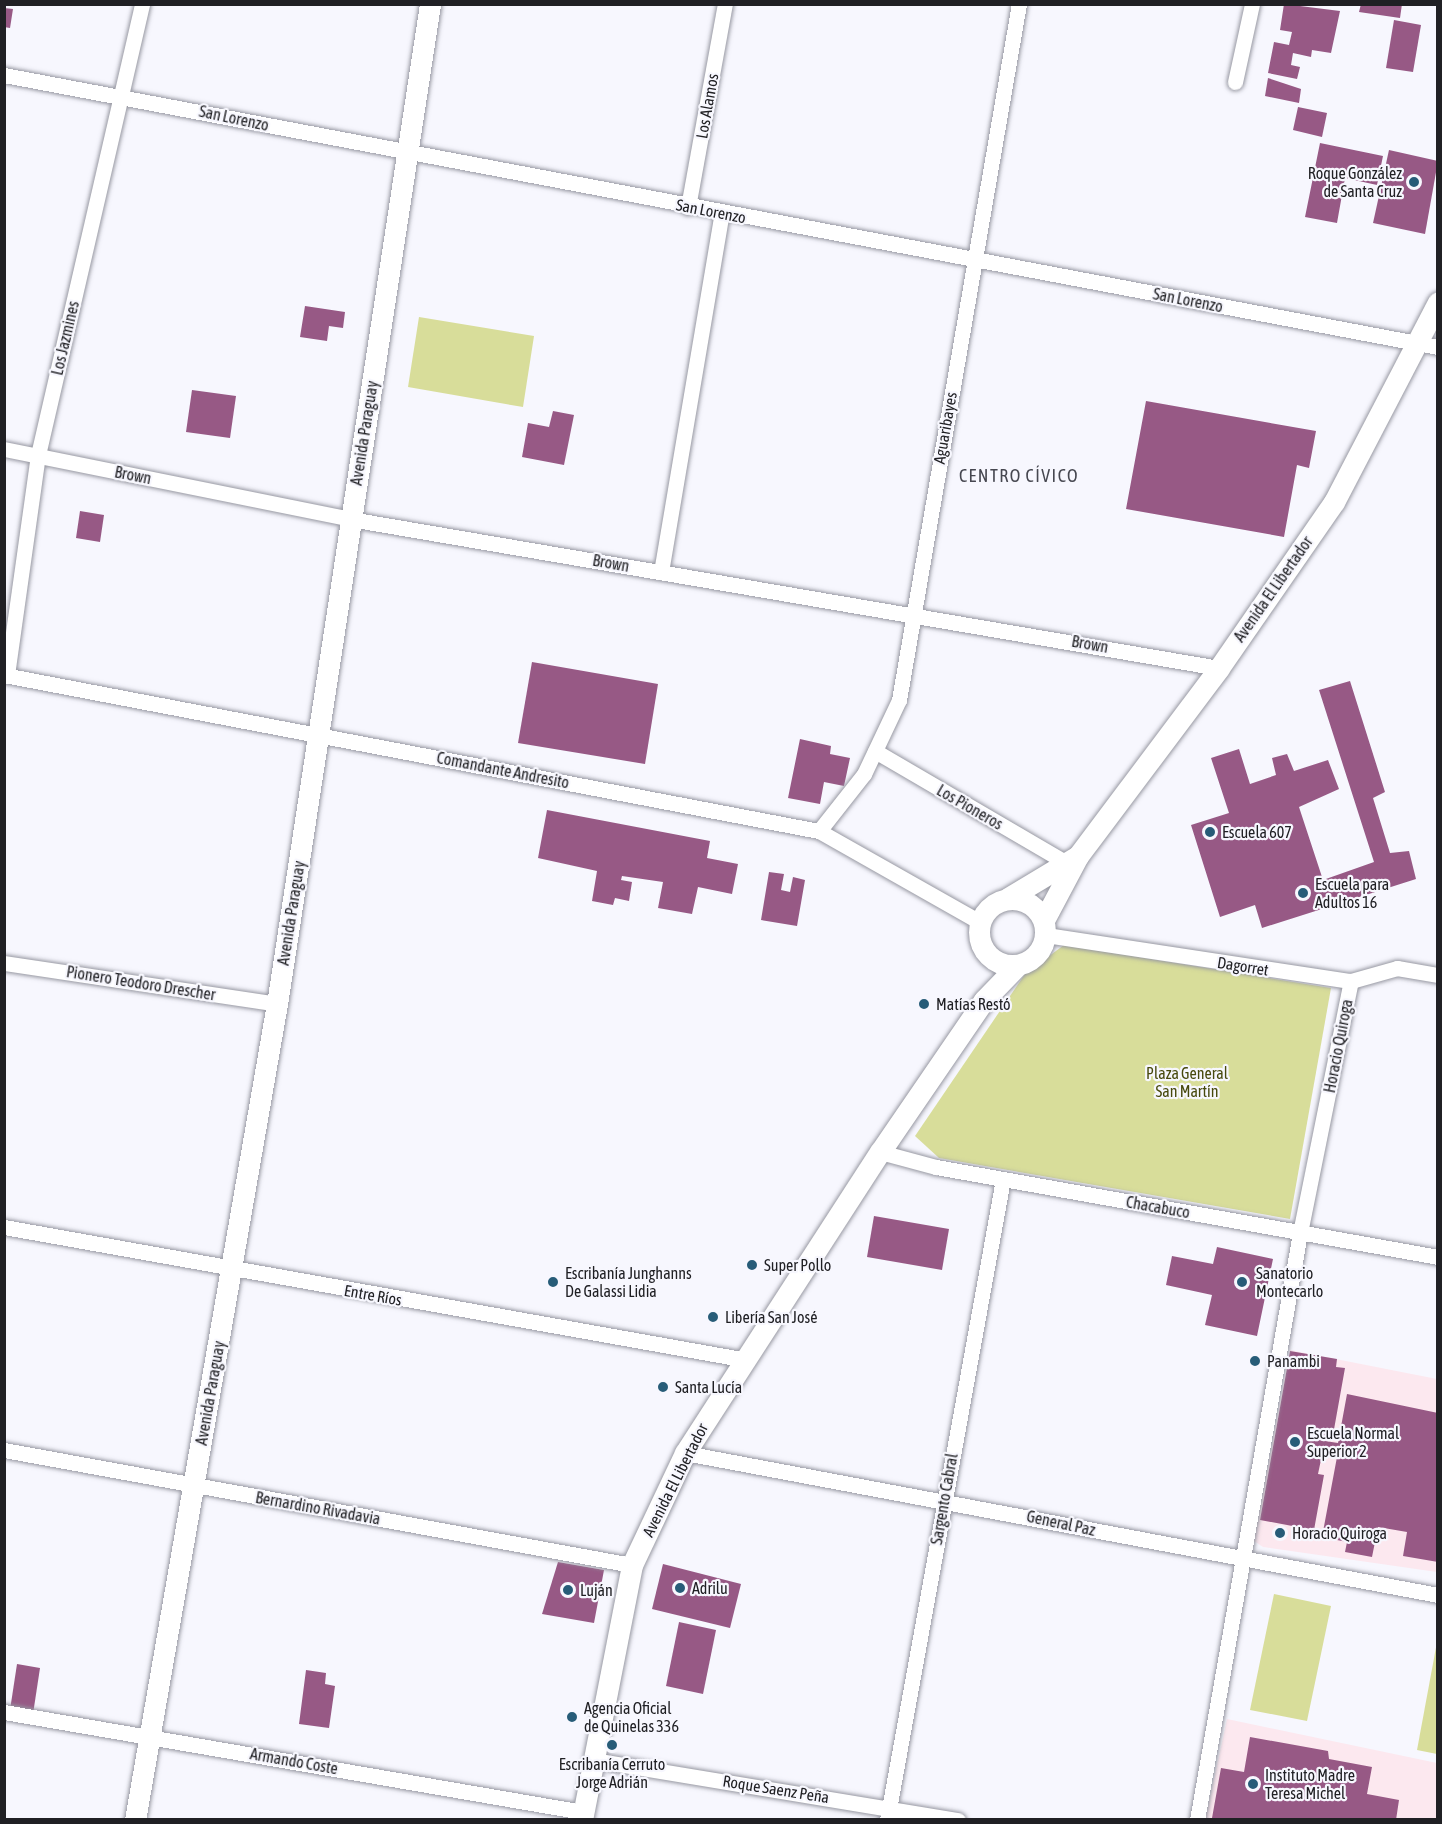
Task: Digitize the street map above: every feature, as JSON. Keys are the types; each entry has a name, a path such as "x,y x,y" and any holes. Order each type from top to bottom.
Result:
{"main road":[{"name":"Avenida Paraguay","path":"135,1820 152,1736 277,1004 430,4"},
{"name":"Avenida El Libertador","path":"1045,928 1072,859 1219,668 1334,502 1427,345 1437,302"},
{"name":"Avenida El Libertador","path":"1008,898 1072,859"},
{"path":"1008,898 1030,904 1045,928 1031,961 1017,966 989,956 981,944 980,922 994,903 1008,898"},
{"name":"Avenida El Libertador","path":"984,1000 989,956"},
{"name":"Avenida El Libertador","path":"583,1816 632,1565 685,1453 741,1359 880,1152 984,1000 1017,966"}],"street":[{"name":"Los Jazmines","path":"6,675 38,455 142,4"},
{"name":"Los Alamos","path":"688,207 725,4"},
{"name":"Aguaribayes","path":"819,831 864,774 899,700 1019,4"},
{"path":"1235,82 1252,4"},
{"name":"San Lorenzo","path":"4,75 120,94 406,153 1427,345"},
{"path":"662,572 722,213"},
{"name":"Brown","path":"4,449 350,519 913,612 1219,668"},
{"name":"Comandante Andresito","path":"6,675 819,831 980,922"},
{"name":"Los Pioneros","path":"874,751 1072,859"},
{"name":"Dagorret","path":"1045,928 1351,981 1396,968 1437,975"},
{"name":"Pionero Teodoro Drescher","path":"4,963 277,1004"},
{"name":"Horacio Quiroga","path":"1197,1820 1300,1233 1351,981"},
{"name":"Chacabuco","path":"880,1152 1003,1179 1437,1257"},
{"name":"Sargento Cabral","path":"888,1813 1003,1179"},
{"name":"Entre Ríos","path":"4,1227 231,1270 741,1359"},
{"name":"Bernardino Rivadavia","path":"4,1450 632,1565"},
{"name":"General Paz","path":"685,1453 944,1499 1242,1560 1437,1595"},
{"name":"Armando Coste","path":"4,1712 152,1736 583,1816"},
{"name":"Roque Saenz Peña","path":"594,1760 888,1813 958,1820"}],"shaded area":[{"path":"1290,1350 1437,1379 1437,1572 1263,1547 1254,1541"},
{"path":"1227,1719 1437,1763 1437,1819 1205,1820"}],"green space":[{"path":"419,317 534,336 523,407 408,387"},
{"name":"Plaza General San Martín","path":"1064,945 1331,988 1290,1219 939,1158 915,1136 1025,974"},
{"path":"1274,1594 1331,1606 1307,1721 1250,1710"},
{"path":"1438,1642 1437,1754 1417,1750"}],"building":[{"path":"1284,4 1340,11 1331,53 1312,50 1311,57 1293,53 1291,65 1300,67 1297,79 1268,73 1274,42 1289,45 1292,32 1280,30"},
{"path":"1361,4 1402,4 1400,18 1359,12"},
{"path":"4,8 13,9 10,28 4,27"},
{"path":"1394,20 1421,25 1413,72 1386,68"},
{"path":"1268,78 1301,89 1299,103 1265,96"},
{"path":"1298,107 1327,113 1322,137 1293,130"},
{"path":"1320,143 1383,156 1377,185 1345,178 1337,223 1305,217"},
{"path":"1389,150 1438,161 1425,234 1373,223"},
{"path":"305,306 345,312 343,328 329,326 327,341 300,337"},
{"path":"192,390 236,396 230,438 186,432"},
{"path":"1146,401 1316,431 1309,468 1297,465 1284,537 1126,509"},
{"path":"553,411 574,415 564,465 522,457 528,423 549,427"},
{"path":"80,511 104,515 100,542 76,538"},
{"path":"532,662 658,684 645,764 518,743"},
{"path":"1350,681 1385,792 1373,798 1390,853 1409,851 1416,879 1262,928 1255,905 1220,917 1191,825 1229,813 1211,758 1239,749 1250,784 1276,775 1272,758 1287,754 1294,771 1328,760 1339,789 1299,807 1323,880 1374,862 1319,690"},
{"path":"800,739 831,746 830,754 850,758 844,786 824,782 820,804 788,798"},
{"path":"547,810 710,841 707,858 738,864 732,894 698,887 692,914 658,908 663,882 622,876 621,880 632,882 629,901 615,898 613,905 592,901 597,871 538,858"},
{"path":"769,872 784,874 781,890 790,892 793,877 805,880 797,926 761,920"},
{"path":"874,1216 949,1229 942,1270 867,1257"},
{"path":"1217,1247 1273,1259 1257,1336 1205,1325 1212,1295 1166,1285 1172,1256 1213,1264"},
{"path":"1290,1351 1337,1359 1336,1367 1345,1368 1333,1435 1327,1433 1325,1441 1338,1443 1347,1394 1438,1413 1438,1562 1403,1556 1407,1532 1378,1527 1372,1557 1345,1552 1347,1542 1322,1537 1337,1457 1322,1455 1318,1474 1324,1475 1314,1530 1260,1520"},
{"path":"558,1562 604,1570 594,1623 542,1614"},
{"path":"663,1564 741,1584 730,1628 652,1609"},
{"path":"679,1622 716,1630 703,1694 666,1686"},
{"path":"17,1664 40,1668 33,1714 10,1710"},
{"path":"306,1670 326,1673 325,1684 335,1686 329,1728 299,1724"},
{"path":"1250,1737 1328,1751 1329,1759 1372,1767 1367,1794 1399,1800 1396,1820 1212,1818 1221,1768 1244,1772"}],"place":[{"name":"Roque González de Santa Cruz","path":"1414,182"},
{"name":"Escuela 607","path":"1210,832"},
{"name":"Escuela para Adultos 16","path":"1303,893"},
{"name":"Matías Restó","path":"924,1004"},
{"name":"Super Pollo","path":"752,1265"},
{"name":"Escribanía Junghanns De Galassi Lidia","path":"553,1282"},
{"name":"Sanatorio Montecarlo","path":"1242,1282"},
{"name":"Libería San José","path":"713,1317"},
{"name":"Panambi","path":"1255,1361"},
{"name":"Santa Lucía","path":"663,1387"},
{"name":"Escuela Normal Superior 2","path":"1295,1442"},
{"name":"Horacio Quiroga","path":"1280,1533"},
{"name":"Adrilu","path":"680,1588"},
{"name":"Luján","path":"568,1590"},
{"name":"Agencia Oficial de Quinelas 336","path":"572,1717"},
{"name":"Escribanía Cerruto Jorge Adrián","path":"612,1745"},
{"name":"Instituto Madre Teresa Michel","path":"1253,1784"}],"district":[{"name":"CENTRO CÍVICO","path":"1019,476"}]}
